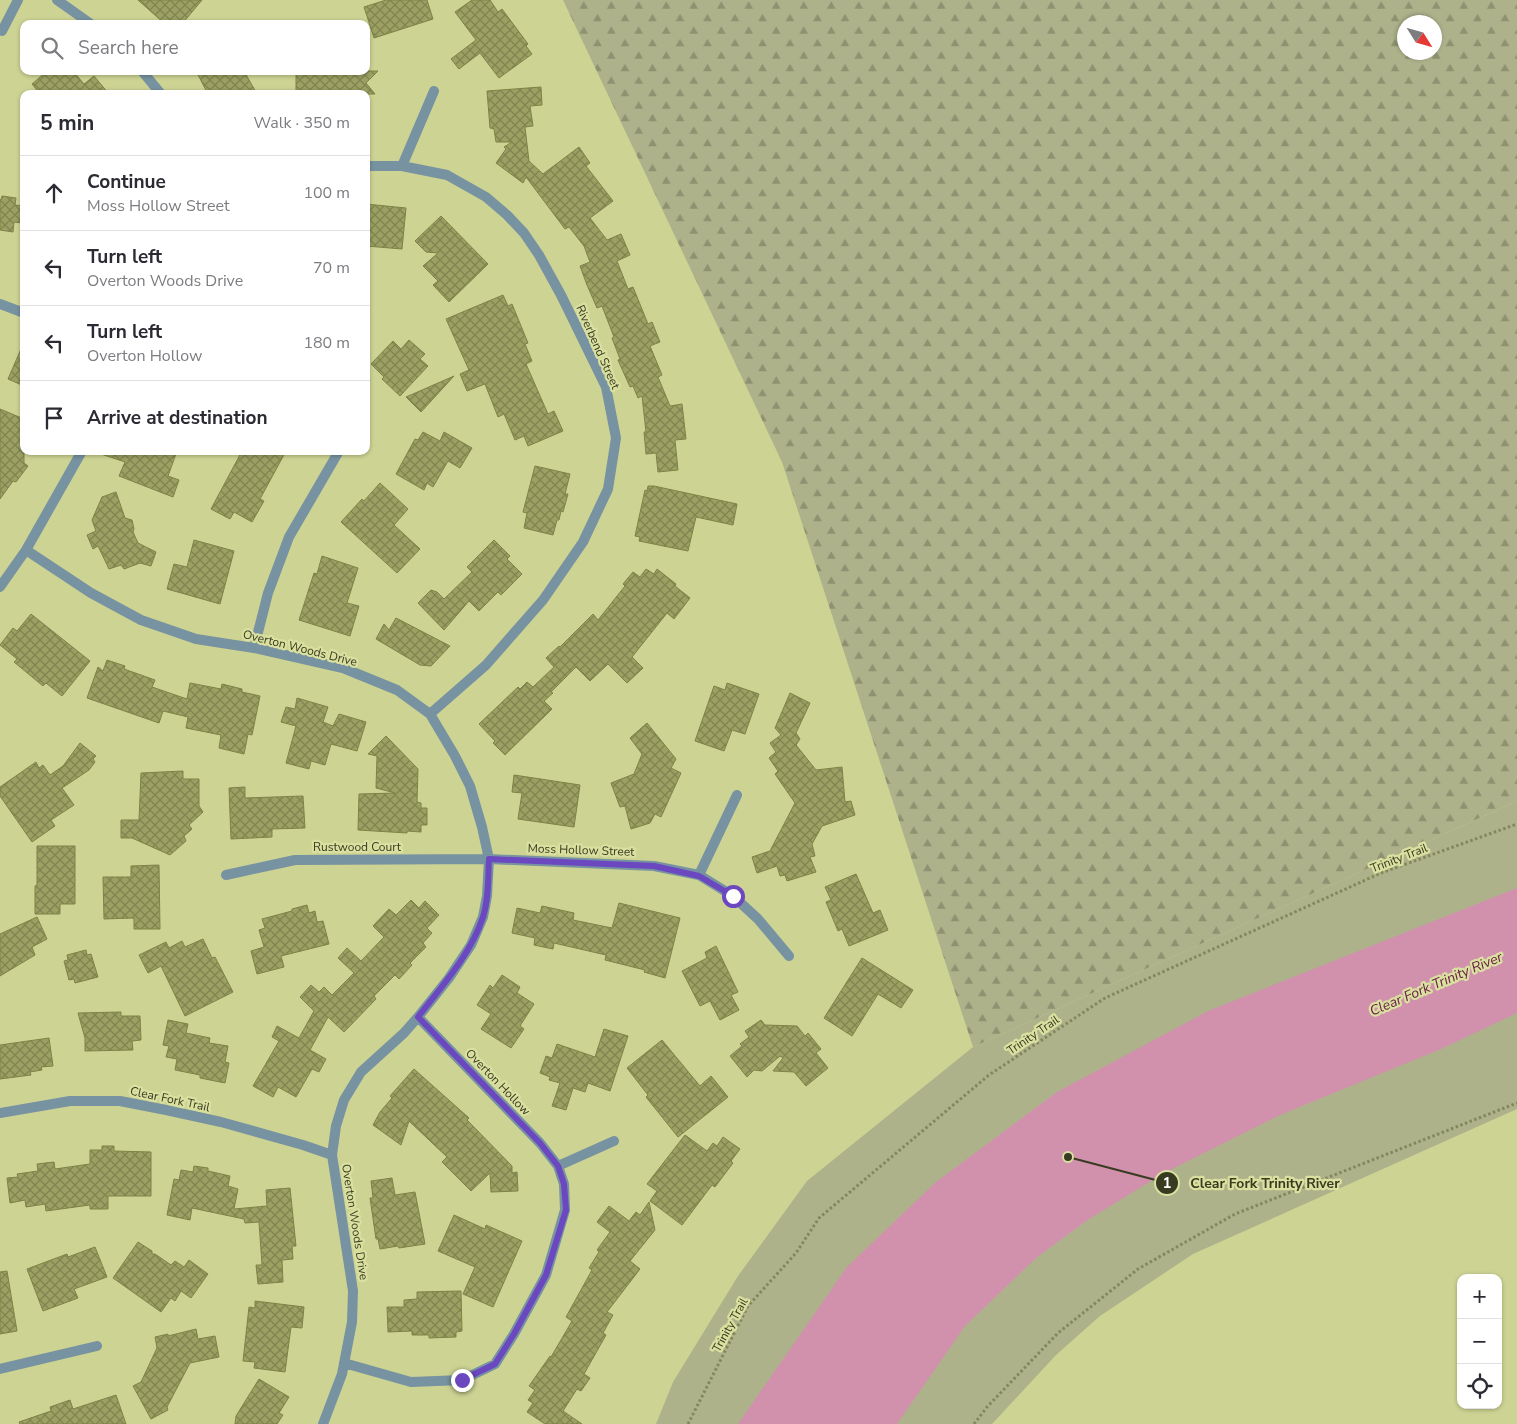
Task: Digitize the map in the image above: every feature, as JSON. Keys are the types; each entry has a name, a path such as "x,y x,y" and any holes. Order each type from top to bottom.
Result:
{"street":[{"path":"2,31 18,0"},
{"path":"57,0 85,20"},
{"path":"146,75 158,90"},
{"path":"402,166 434,91"},
{"name":"Riverbend Street","path":"370,166 402,166 447,174 486,197 507,215 539,255 561,295 606,387 616,438 608,489 582,542 543,600 486,665 430,714"},
{"path":"0,304 20,312"},
{"path":"0,587 26,550 80,455"},
{"path":"254,648 268,593 289,537 337,455"},
{"name":"Overton Woods Drive","path":"26,550 91,593 140,620 196,639 254,648 343,668 397,690 430,714 470,786 489,859 488,896 483,917 474,938 449,978 404,1033 361,1072 344,1100 336,1126 332,1155 353,1290 352,1322 342,1374 323,1424"},
{"path":"699,876 737,795"},
{"name":"Rustwood Court","path":"226,875 295,860 489,859"},
{"name":"Moss Hollow Street","path":"489,859 654,866 699,876 733,896 758,920 789,956"},
{"name":"Overton Hollow","path":"344,1362 411,1382 462,1380 495,1364 514,1334 546,1275 566,1210 564,1184 558,1166 540,1143 418,1017"},
{"name":"Clear Fork Trail","path":"0,1113 70,1101 120,1101 221,1122 332,1155"},
{"path":"558,1166 614,1141"},
{"path":"0,1369 97,1346"}],"path":[{"name":"Trinity Trail","path":"688,1424 748,1306 796,1254 819,1218 989,1075 1105,998 1381,873 1517,824"},
{"path":"974,1424 1058,1333 1138,1269 1235,1214 1517,1102"}],"green space":[{"path":"563,0 1517,0 1517,801 973,1047 782,462"},
{"path":"1517,801 1517,1109 1193,1254 1100,1316 1056,1355 992,1424 656,1424 673,1382 738,1276 807,1181 973,1047"}],"water":[{"path":"1517,888 1517,1013 1441,1049 1280,1115 1164,1173 1089,1219 1037,1257 965,1326 897,1424 738,1424 847,1267 936,1182 1057,1092 1208,1011"}],"building":[{"path":"138,0 202,0 185,20 160,20"},
{"path":"386,0 427,0 433,19 374,38 370,20 368,20 364,7"},
{"path":"472,0 490,0 498,12 502,9 528,44 526,46 532,54 499,78 480,53 459,69 451,59 476,40 455,12"},
{"path":"370,71 378,71 366,83 375,94 370,94 370,90 296,90 296,75 370,75"},
{"path":"42,75 76,75 84,84 94,76 106,90 37,90 32,84"},
{"path":"198,75 246,75 255,90 206,90"},
{"path":"541,87 542,105 530,106 533,126 525,127 529,161 543,174 579,147 590,163 586,166 613,201 590,218 607,240 621,234 630,255 617,261 628,289 633,287 648,324 652,322 660,342 650,346 662,375 658,377 670,406 682,404 686,439 675,440 678,470 658,472 656,453 646,454 644,432 646,432 642,396 638,398 633,386 630,387 618,360 620,359 612,338 614,337 602,306 597,308 587,285 580,266 590,262 584,246 569,227 565,229 526,177 523,183 496,163 506,149 504,147 512,142 496,142 494,129 490,128 487,91"},
{"path":"2,196 16,198 15,205 20,206 20,223 14,222 13,232 0,230"},
{"path":"370,204 406,208 402,249 370,246"},
{"path":"441,216 488,264 449,302 433,285 438,281 423,266 438,253 426,252 415,241"},
{"path":"503,295 508,306 512,304 528,343 525,344 532,361 526,364 548,414 554,411 563,431 528,446 524,436 515,440 504,414 498,417 485,384 467,391 460,374 469,370 446,319"},
{"path":"409,340 425,354 420,359 428,366 400,396 382,379 384,377 371,364 393,341 401,349"},
{"path":"20,351 20,384 8,379"},
{"path":"454,376 421,412 406,397"},
{"path":"0,409 20,417 20,455 24,455 24,463 28,466 16,482 13,481 0,499"},
{"path":"423,432 440,441 444,432 472,448 460,468 448,461 433,487 427,483 424,490 396,474 415,439 418,440"},
{"path":"104,455 176,455 168,476 179,480 173,497 119,476 125,462"},
{"path":"240,455 284,455 260,499 264,501 252,522 234,512 230,519 211,509"},
{"path":"535,466 570,474 565,494 568,494 563,512 561,511 559,520 557,520 553,535 524,528 527,513 523,512"},
{"path":"380,483 408,509 394,525 420,549 397,573 341,522"},
{"path":"648,486 737,504 733,525 696,517 688,551 639,541 640,537 635,536 645,490 647,491"},
{"path":"116,492 125,518 132,520 133,532 138,543 156,552 151,566 140,563 124,569 121,565 109,569 98,546 93,549 87,535 96,531 92,520 102,497"},
{"path":"194,540 234,551 220,604 167,589 174,564 187,567"},
{"path":"494,540 510,556 507,559 522,574 501,595 498,592 479,611 469,601 444,630 418,603 431,590 437,592 444,599 472,572 467,567"},
{"path":"322,556 358,568 347,603 359,606 350,636 299,620 314,573 317,574"},
{"path":"646,569 654,574 657,569 690,598 674,619 667,613 632,657 643,668 627,683 608,664 590,681 576,667 544,701 552,709 505,755 479,724 518,687 520,689 527,682 533,687 554,667 546,658 560,647 593,614 598,620 625,586 623,584 633,572 640,577"},
{"path":"31,614 90,661 62,696 46,683 43,686 14,662 17,659 0,645 13,628 17,631"},
{"path":"396,618 450,646 431,666 420,665 376,639 384,624 389,630"},
{"path":"107,660 125,666 124,669 155,680 152,687 187,699 190,683 221,689 222,684 242,689 242,692 260,696 252,735 248,734 244,754 219,748 221,735 186,728 188,717 163,711 159,723 87,698 98,667 103,671"},
{"path":"727,683 759,694 745,734 732,730 724,751 695,741 714,686 725,690"},
{"path":"790,693 810,703 796,733 800,739 796,745 816,770 842,767 845,802 851,801 855,815 822,826 812,844 815,856 810,857 816,872 787,881 785,875 780,876 777,866 757,873 752,857 770,851 795,803 775,774 778,771 769,758 776,752 770,743 781,735 775,728"},
{"path":"297,698 328,707 323,722 333,726 339,714 366,722 357,751 331,744 325,765 311,761 309,769 286,763 296,726 281,722 286,707 295,709"},
{"path":"647,723 676,759 671,768 681,773 661,817 655,814 650,823 631,829 625,806 620,807 611,783 634,774 642,754 630,738"},
{"path":"386,736 418,769 417,802 421,803 421,808 427,808 427,825 421,825 421,832 358,830 359,794 395,793 376,788 377,756 368,754"},
{"path":"80,743 96,756 93,759 95,762 89,770 62,788 74,805 51,820 55,826 32,842 0,796 0,787 36,762 39,768 43,765 50,775 63,766"},
{"path":"183,771 183,779 199,779 199,806 203,812 189,825 192,829 184,836 186,841 170,855 132,838 121,838 121,820 139,820 141,773"},
{"path":"514,775 580,785 574,827 518,819 522,793 512,792"},
{"path":"245,787 245,798 303,796 305,828 272,829 272,837 231,839 229,788"},
{"path":"37,846 75,846 75,904 60,904 60,914 35,914"},
{"path":"159,865 160,929 134,929 134,918 104,919 103,877 131,877 131,866"},
{"path":"856,874 873,913 880,910 888,930 849,946 842,929 838,931 826,902 831,900 825,887"},
{"path":"411,900 419,908 425,901 439,915 427,928 432,933 423,943 426,947 410,963 412,965 399,979 395,975 374,996 376,999 344,1032 328,1017 310,1050 326,1059 319,1072 312,1069 296,1097 278,1087 273,1097 253,1086 279,1041 272,1037 277,1026 299,1038 314,1011 300,997 311,985 319,992 324,987 332,995 354,973 338,958 347,948 361,961 384,937 373,926 389,909 396,915"},
{"path":"619,903 680,918 665,978 644,972 645,970 605,960 606,955 554,943 553,949 534,945 535,938 512,933 517,908 540,913 542,906 574,913 573,920 612,928"},
{"path":"307,905 309,913 315,911 317,922 323,921 329,944 281,956 284,967 257,974 251,951 264,947 259,930 265,928 262,919"},
{"path":"37,917 47,939 32,947 35,955 0,976 0,934"},
{"path":"203,939 212,958 215,957 233,992 185,1016 161,966 148,973 139,955 166,942 169,948 182,941 185,947"},
{"path":"716,946 738,992 731,995 739,1010 720,1020 710,1001 700,1006 682,971 707,958 705,952"},
{"path":"86,950 87,955 91,954 98,977 75,983 74,979 69,980 64,961 68,960 67,955"},
{"path":"862,958 913,990 901,1008 878,994 852,1036 824,1018"},
{"path":"502,975 520,987 517,993 534,1004 520,1026 524,1029 511,1048 481,1029 491,1014 477,1005 490,985 493,988"},
{"path":"121,1012 121,1016 140,1016 141,1040 132,1041 133,1050 85,1051 85,1038 78,1013"},
{"path":"168,1020 188,1024 186,1033 210,1038 209,1043 228,1046 225,1062 229,1063 225,1083 175,1070 177,1059 166,1057 169,1046 163,1045"},
{"path":"761,1020 765,1025 797,1026 805,1036 808,1033 821,1049 816,1053 828,1068 806,1086 794,1072 773,1071 783,1058 780,1056 762,1071 754,1070 747,1077 730,1056 749,1037 745,1031"},
{"path":"604,1029 628,1036 610,1091 588,1083 585,1092 573,1088 566,1110 552,1106 560,1083 549,1080 550,1077 540,1073 546,1056 552,1058 557,1044 595,1057"},
{"path":"49,1038 53,1066 41,1067 42,1070 30,1072 31,1075 0,1079 0,1045"},
{"path":"662,1040 700,1086 711,1076 728,1097 678,1137 646,1097 648,1095 627,1068"},
{"path":"414,1069 469,1118 467,1120 512,1166 512,1173 517,1172 518,1191 491,1192 490,1173 471,1191 442,1162 447,1157 409,1121 401,1145 373,1125 380,1112 392,1098 390,1096"},
{"path":"685,1135 707,1151 713,1143 717,1146 723,1137 740,1149 731,1161 733,1163 715,1187 712,1185 682,1225 650,1201 657,1191 647,1184"},
{"path":"102,1146 114,1146 114,1151 151,1152 151,1196 108,1196 108,1209 90,1209 90,1205 46,1211 45,1204 26,1207 25,1200 10,1203 7,1178 18,1177 17,1174 38,1171 37,1164 54,1162 55,1169 90,1164 90,1150 102,1150"},
{"path":"194,1166 208,1168 208,1171 230,1176 228,1186 238,1189 234,1209 267,1206 266,1190 290,1188 296,1246 292,1246 293,1259 282,1260 283,1282 258,1284 256,1265 262,1265 259,1222 245,1223 244,1219 192,1208 190,1220 167,1215 174,1179 179,1180 181,1170 193,1172"},
{"path":"392,1178 395,1195 415,1192 425,1244 380,1249 378,1239 376,1239 370,1198 373,1198 371,1181"},
{"path":"649,1202 655,1230 630,1261 640,1269 607,1312 613,1315 603,1333 606,1335 584,1374 590,1378 581,1391 577,1389 563,1411 582,1424 545,1424 527,1412 533,1403 528,1400 535,1390 529,1386 551,1357 572,1321 566,1317 592,1270 589,1268 599,1252 597,1250 610,1232 597,1222 609,1206 629,1221 636,1212 640,1215"},
{"path":"454,1215 485,1229 486,1225 522,1241 493,1307 463,1294 475,1267 438,1251"},
{"path":"138,1242 152,1251 152,1254 155,1254 171,1265 175,1261 184,1267 189,1260 208,1274 191,1298 181,1291 175,1301 171,1298 161,1312 113,1278"},
{"path":"95,1247 107,1277 74,1289 78,1298 43,1311 27,1269 67,1254 68,1257"},
{"path":"7,1271 17,1331 0,1334 0,1272"},
{"path":"461,1291 462,1331 456,1332 456,1337 429,1338 429,1335 412,1335 412,1331 388,1332 387,1307 404,1307 404,1300 417,1299 417,1292"},
{"path":"255,1301 304,1307 302,1328 291,1327 285,1372 254,1368 255,1362 243,1361 249,1307 255,1308"},
{"path":"196,1329 198,1339 215,1336 219,1357 190,1363 167,1407 168,1410 151,1419 133,1386 141,1382 157,1348 155,1337 168,1334 168,1336"},
{"path":"259,1379 289,1397 279,1413 283,1415 277,1424 235,1424 236,1416"},
{"path":"116,1395 126,1424 20,1424 19,1422 51,1411 50,1407 70,1400 73,1409"}],"place":[{"name":"Clear Fork Trinity River","path":"1068,1157"}],"route":[{"path":"462,1380 495,1364 514,1334 546,1275 566,1210 564,1184 558,1166 540,1143 418,1017 449,978 471,945 483,917 488,896 489,859 654,866 699,876 733,896"}]}
